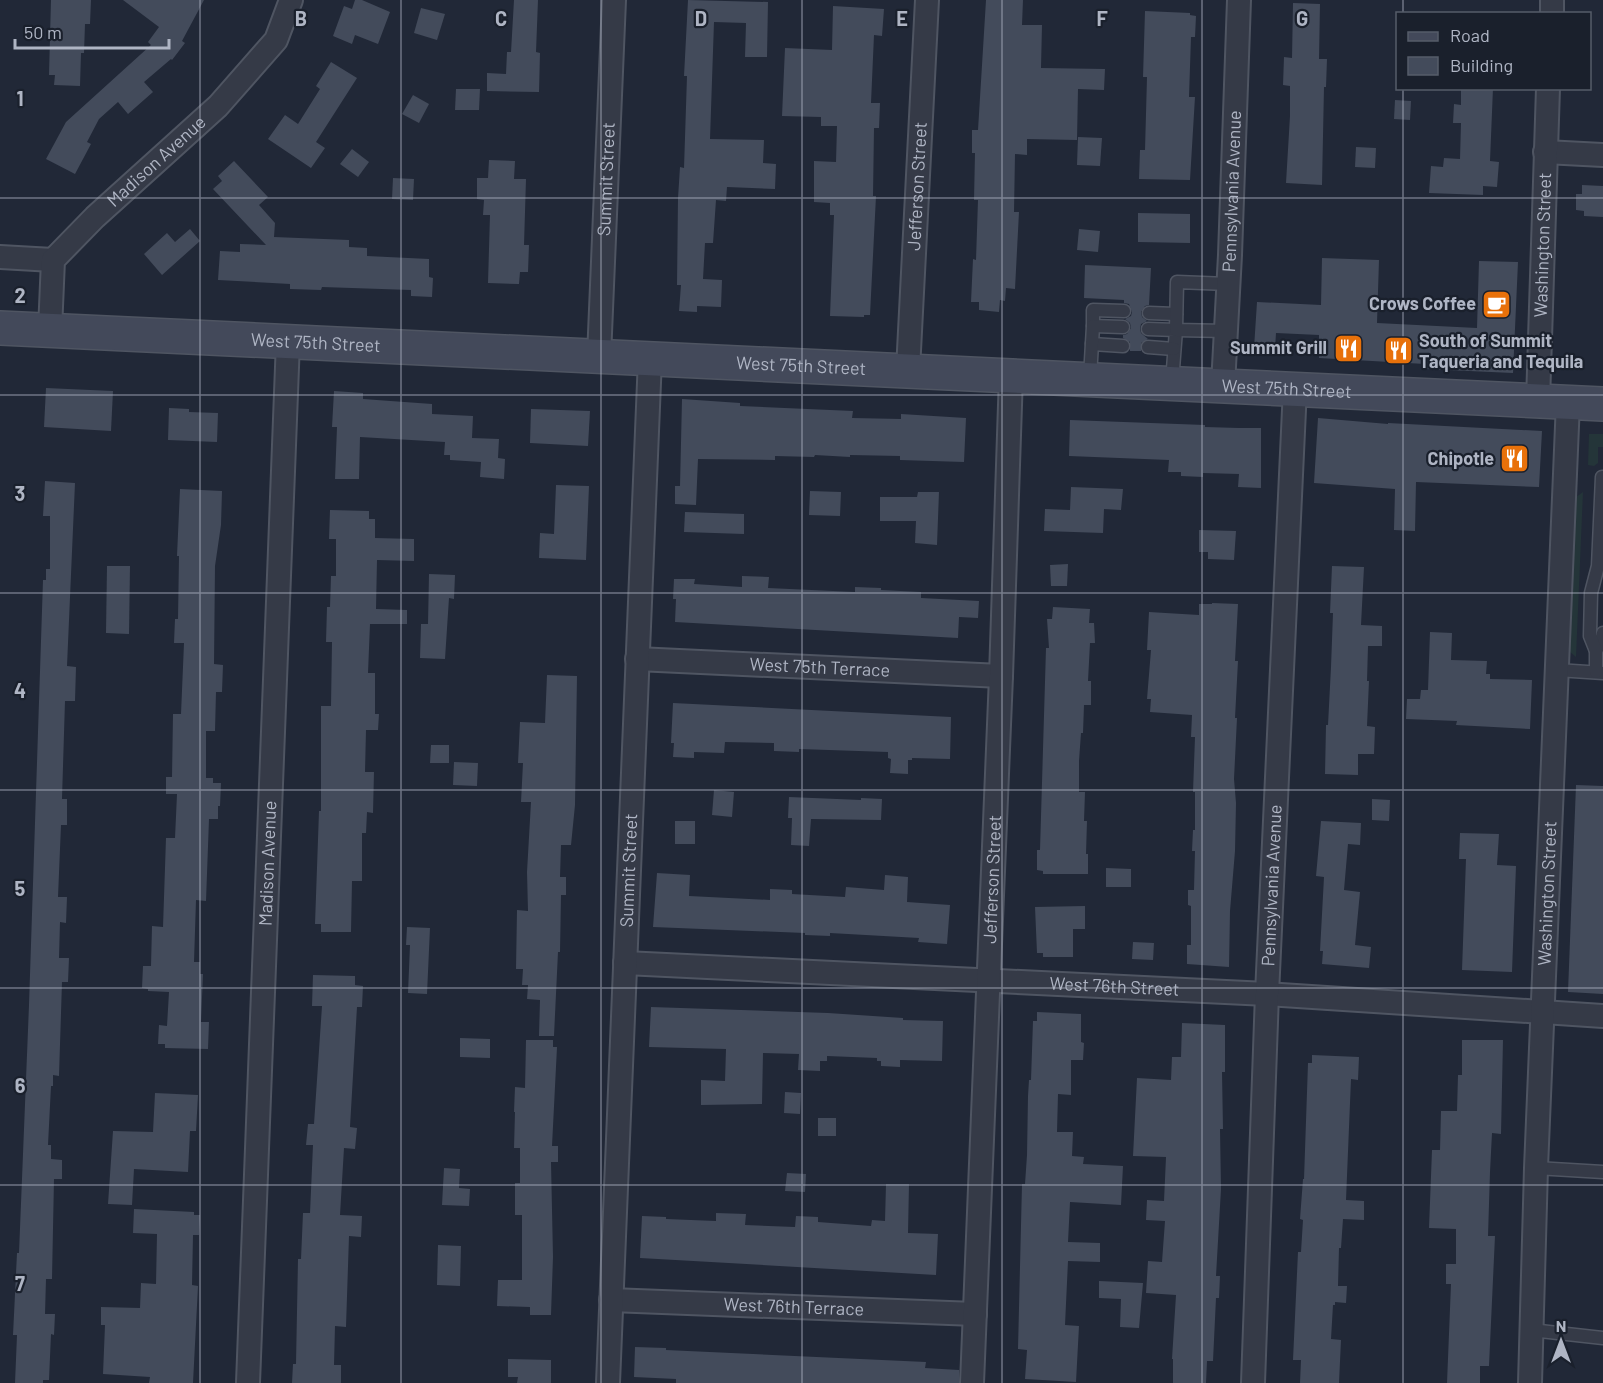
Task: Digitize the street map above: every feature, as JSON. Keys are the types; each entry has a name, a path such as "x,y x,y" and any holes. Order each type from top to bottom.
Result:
{"main road":[{"name":"West 75th Street","path":"0,328 1603,404"}],"street":[{"name":"Madison Avenue","path":"53,260 95,217 218,106 276,40 291,0"},
{"name":"Summit Street","path":"599,357 614,0"},
{"name":"Jefferson Street","path":"908,370 927,0"},
{"name":"Pennsylvania Avenue","path":"1223,385 1239,0"},
{"name":"Washington Street","path":"1530,1383 1536,1168 1557,670 1553,402 1545,152 1548,90"},
{"path":"1545,152 1603,155"},
{"path":"0,257 53,260 50,330"},
{"name":"Madison Avenue","path":"249,1383 288,342"},
{"name":"Summit Street","path":"608,1383 650,358"},
{"name":"Jefferson Street","path":"972,1383 990,980 1011,375"},
{"name":"Pennsylvania Avenue","path":"1253,1383 1267,994 1295,388"},
{"name":"West 75th Terrace","path":"637,659 1001,676"},
{"name":"West 76th Street","path":"625,963 1267,994 1603,1016"},
{"name":"West 76th Terrace","path":"611,1300 975,1314"}],"lane":[{"path":"1172,382 1177,282 1228,284"},
{"path":"1090,378 1094,310 1124,312"},
{"path":"1149,313 1176,314"},
{"path":"1093,326 1123,327"},
{"path":"1148,329 1226,332"},
{"path":"1092,344 1122,346"},
{"path":"1148,347 1174,349"},
{"path":"1557,670 1599,672 1596,651 1590,636 1592,586 1598,566 1602,477"},
{"path":"1598,566 1603,583"},
{"path":"1596,651 1603,633"},
{"path":"1536,1168 1603,1172"},
{"path":"1531,1330 1603,1338"}],"shaded area":[{"path":"1589,434 1603,434 1603,447 1598,447 1598,463 1594,466 1588,465"},
{"path":"1583,492 1576,657 1569,651 1575,498"}],"building":[{"path":"51,0 91,0 90,24 85,24 84,53 81,53 80,86 54,85 55,75 49,75"},
{"path":"123,0 204,0 182,41 185,43 172,60 144,82 153,92 128,114 118,102 99,119 87,142 91,144 75,174 46,159 66,122 151,45 148,42 159,27"},
{"path":"355,0 362,0 390,12 378,44 355,35 352,44 333,36 344,6 352,9"},
{"path":"514,0 538,0 536,52 540,53 539,92 487,91 487,73 506,74 507,52 511,52"},
{"path":"688,0 768,2 767,57 745,57 746,23 714,22 710,139 764,140 763,163 776,164 775,189 727,187 726,201 716,200 713,243 705,243 703,279 722,280 721,307 697,306 697,312 679,311 681,285 677,285 678,198 680,167 684,168 687,76 684,76"},
{"path":"986,0 1023,0 1022,25 1042,25 1041,68 1105,69 1104,90 1078,89 1077,140 1027,139 1027,155 1015,154 1014,212 1019,212 1015,289 1006,288 1005,301 1000,300 999,312 979,310 979,302 971,302 973,259 976,260 978,200 974,200 975,153 972,153 972,130 978,130"},
{"path":"1293,3 1320,4 1319,59 1327,59 1326,87 1324,87 1322,185 1286,183 1290,86 1283,85 1284,57 1292,58"},
{"path":"833,6 884,9 882,36 874,35 871,103 880,103 879,128 874,128 873,196 876,196 870,315 864,315 864,317 830,316 834,215 830,215 830,203 814,202 814,161 836,162 837,126 821,126 821,117 782,116 785,48 832,50"},
{"path":"421,8 445,14 437,40 414,33"},
{"path":"1145,11 1190,13 1196,16 1195,37 1191,37 1189,97 1195,97 1190,180 1139,179 1140,150 1145,150 1147,77 1143,77"},
{"path":"331,62 357,78 316,142 325,148 311,168 268,139 285,115 298,124 320,89 316,86"},
{"path":"456,89 480,89 479,110 455,110"},
{"path":"1461,90 1493,90 1490,161 1499,162 1497,187 1483,186 1483,195 1429,193 1431,166 1443,167 1444,158 1460,159 1461,123 1453,123 1454,104 1461,105"},
{"path":"413,95 429,104 419,123 402,114"},
{"path":"1395,100 1411,101 1410,120 1394,119"},
{"path":"1078,137 1102,138 1100,166 1077,165"},
{"path":"1356,147 1376,148 1375,168 1355,167"},
{"path":"352,149 369,162 358,177 340,164"},
{"path":"489,160 515,161 514,179 526,179 524,245 529,245 528,272 520,272 519,284 488,283 490,215 483,215 484,200 477,199 477,178 488,178"},
{"path":"234,161 268,197 259,205 275,223 274,237 349,240 349,247 367,248 367,256 429,259 429,277 433,278 432,297 411,296 411,290 322,287 321,290 290,289 290,284 218,280 220,251 240,252 240,244 266,245 213,189 222,181 218,176"},
{"path":"393,178 414,179 413,200 392,199"},
{"path":"1582,185 1603,186 1603,217 1584,216 1584,211 1576,210 1576,194 1582,194"},
{"path":"1138,213 1190,214 1190,243 1138,242"},
{"path":"190,229 200,241 162,275 144,254 167,233 175,242"},
{"path":"1079,229 1100,231 1098,252 1077,250"},
{"path":"1322,258 1379,260 1377,323 1477,328 1479,261 1518,262 1513,373 1425,369 1425,364 1319,358 1319,335 1276,333 1275,349 1254,348 1257,302 1321,305"},
{"path":"1085,265 1151,268 1149,305 1145,306 1141,312 1142,317 1147,321 1141,324 1140,329 1148,339 1141,343 1141,351 1130,351 1130,342 1123,338 1123,335 1127,334 1131,328 1130,323 1125,319 1131,316 1129,304 1124,303 1124,300 1084,298"},
{"path":"46,388 113,391 111,431 44,427"},
{"path":"334,391 363,393 363,399 432,404 432,414 473,416 472,438 499,439 498,458 505,459 504,479 480,477 481,462 450,460 450,455 444,455 445,442 360,437 359,479 335,479 337,427 332,427"},
{"path":"682,399 740,403 740,406 853,411 852,418 901,419 901,414 966,418 964,462 900,460 900,456 850,455 850,457 775,456 775,460 698,459 696,505 675,504 675,486 680,486"},
{"path":"169,408 189,409 189,412 218,413 217,442 168,440"},
{"path":"531,409 590,411 588,446 530,443"},
{"path":"1318,418 1388,424 1542,431 1539,487 1416,482 1415,531 1394,530 1395,489 1314,483"},
{"path":"1070,420 1261,428 1261,488 1238,487 1239,474 1203,473 1203,477 1181,476 1181,472 1168,472 1169,460 1069,456"},
{"path":"45,481 75,483 67,666 76,667 75,701 65,701 62,799 67,799 67,825 61,825 58,897 67,897 66,923 60,922 59,958 69,958 68,982 62,982 59,1076 53,1075 53,1086 51,1086 48,1145 51,1145 51,1159 62,1160 62,1179 54,1179 52,1279 46,1279 45,1314 55,1314 54,1335 51,1334 49,1380 43,1380 43,1383 15,1383 17,1335 13,1335 17,1253 19,1253 29,1005 43,580 46,580 46,569 50,569 50,516 43,516"},
{"path":"556,485 589,486 586,560 539,558 540,533 554,534"},
{"path":"1071,487 1123,489 1121,510 1104,509 1103,533 1044,531 1045,509 1070,510"},
{"path":"180,489 222,491 221,525 215,566 214,664 223,665 222,692 216,692 215,731 206,731 206,778 213,778 213,783 221,783 220,806 218,806 218,819 209,819 206,901 196,900 194,962 200,962 200,974 203,974 201,1022 209,1022 208,1049 165,1048 165,1044 158,1044 159,1025 167,1026 169,992 148,991 142,988 143,966 151,966 152,926 163,927 166,838 175,838 177,794 166,794 166,777 172,777 173,714 181,714 184,643 174,643 175,619 178,619 179,556 177,556"},
{"path":"810,491 841,492 840,516 809,515"},
{"path":"918,492 939,492 937,545 915,543 916,521 880,521 880,497 917,497"},
{"path":"330,510 369,511 369,519 375,519 375,538 414,539 414,561 377,560 376,609 407,610 407,624 370,624 368,673 375,673 375,714 379,714 378,730 366,730 365,772 374,772 373,813 367,812 366,833 362,833 362,881 352,881 351,932 321,932 321,924 315,924 319,811 321,811 321,706 331,706 332,642 326,642 327,607 330,607 331,576 336,576 336,539 329,539"},
{"path":"685,512 744,514 744,534 684,532"},
{"path":"1199,530 1236,531 1234,560 1208,559 1208,552 1199,552"},
{"path":"1068,564 1067,586 1051,586 1050,565"},
{"path":"107,566 130,566 129,634 106,633"},
{"path":"1332,566 1364,567 1361,625 1382,626 1382,646 1368,646 1367,726 1375,727 1374,754 1358,754 1358,775 1325,774 1333,613 1330,613"},
{"path":"429,574 455,575 454,599 449,598 445,659 420,658 421,624 428,624"},
{"path":"742,576 769,577 768,588 855,592 855,587 881,588 881,590 921,592 921,598 979,601 978,618 959,617 958,638 675,622 674,579 695,579 694,584 742,587"},
{"path":"1199,604 1238,604 1235,661 1238,661 1234,779 1235,851 1230,911 1229,967 1187,964 1187,945 1191,945 1191,906 1188,905 1188,890 1194,890 1195,851 1192,851 1193,830 1195,830 1195,792 1193,792 1195,737 1191,737 1192,715 1150,712 1151,699 1147,699 1151,650 1147,650 1149,612 1199,615"},
{"path":"1053,607 1090,609 1089,623 1094,623 1095,643 1090,643 1088,681 1091,681 1091,705 1084,705 1079,761 1079,792 1085,792 1084,821 1087,821 1088,874 1043,874 1043,871 1037,870 1037,850 1040,850 1046,648 1049,648 1047,619 1052,619"},
{"path":"1430,632 1452,633 1451,660 1487,661 1486,674 1490,674 1490,679 1532,680 1530,729 1456,725 1457,721 1406,719 1407,699 1420,699 1421,690 1428,690"},
{"path":"547,675 577,676 575,805 571,845 561,845 560,877 566,877 566,895 561,895 560,952 558,952 554,1036 539,1036 540,1000 527,999 528,985 522,985 523,969 516,969 517,910 528,911 527,872 531,802 521,802 523,763 518,763 520,722 545,723"},
{"path":"673,703 951,717 950,759 912,758 908,760 908,774 890,773 891,759 888,758 888,752 799,749 799,752 774,751 774,743 725,742 724,753 694,752 694,758 673,757 674,743 671,743"},
{"path":"431,745 449,745 449,763 430,763"},
{"path":"454,762 478,763 477,786 453,785"},
{"path":"1576,785 1603,786 1603,994 1568,992"},
{"path":"714,790 734,792 732,817 712,815"},
{"path":"789,797 882,799 881,820 811,819 809,846 791,845 792,818 788,818"},
{"path":"1372,799 1390,800 1389,821 1372,820"},
{"path":"675,821 695,821 695,844 675,844"},
{"path":"1321,821 1361,823 1360,845 1348,844 1344,890 1360,892 1355,945 1371,947 1369,968 1322,964 1323,951 1320,951 1324,877 1316,876"},
{"path":"1460,833 1499,834 1497,865 1516,866 1512,972 1462,970 1466,859 1459,859"},
{"path":"1106,868 1131,869 1131,887 1106,887"},
{"path":"657,873 690,875 689,896 770,900 770,889 792,890 792,894 845,897 846,887 884,890 885,875 908,877 907,902 950,905 947,944 918,942 919,938 653,927"},
{"path":"1085,906 1085,929 1073,929 1073,957 1043,957 1043,953 1037,953 1035,907"},
{"path":"407,927 430,928 427,994 408,993 410,945 406,945"},
{"path":"1133,942 1154,943 1153,960 1132,959"},
{"path":"313,975 355,976 355,985 363,986 362,1007 357,1007 350,1127 357,1128 355,1149 344,1148 340,1215 362,1216 361,1237 349,1236 346,1327 335,1326 334,1365 341,1365 341,1383 292,1383 293,1364 296,1364 298,1259 301,1259 303,1213 310,1213 313,1145 306,1145 308,1124 314,1124 322,1006 312,1006"},
{"path":"651,1007 828,1013 943,1021 942,1061 900,1060 900,1067 881,1066 881,1061 877,1061 877,1058 827,1056 827,1061 820,1061 820,1071 798,1070 799,1054 763,1053 762,1104 701,1105 701,1080 725,1081 726,1049 649,1047"},
{"path":"1037,1012 1081,1014 1083,1060 1071,1060 1071,1095 1058,1094 1057,1132 1073,1132 1072,1156 1084,1157 1083,1164 1123,1166 1121,1205 1070,1202 1068,1242 1100,1243 1100,1262 1068,1261 1065,1325 1079,1326 1076,1382 1025,1379 1027,1350 1018,1349 1022,1184 1025,1184 1027,1155 1033,1021 1037,1021"},
{"path":"1182,1023 1225,1025 1225,1072 1222,1072 1223,1129 1220,1129 1221,1189 1216,1276 1220,1276 1219,1298 1216,1298 1213,1361 1207,1361 1206,1383 1173,1383 1172,1359 1176,1295 1146,1293 1148,1261 1162,1262 1165,1221 1146,1220 1147,1200 1164,1201 1166,1157 1133,1156 1137,1078 1171,1080 1172,1057 1181,1057"},
{"path":"460,1038 490,1039 490,1058 460,1057"},
{"path":"526,1040 553,1040 553,1047 557,1047 552,1146 558,1146 558,1162 551,1162 553,1257 551,1315 530,1315 530,1307 497,1306 498,1280 522,1280 522,1215 515,1215 515,1183 520,1183 520,1148 514,1148 514,1112 515,1087 525,1088"},
{"path":"1462,1040 1503,1040 1501,1134 1492,1133 1490,1172 1488,1236 1495,1236 1489,1366 1480,1366 1480,1383 1447,1383 1451,1284 1446,1284 1446,1264 1456,1264 1456,1229 1429,1228 1432,1150 1440,1150 1441,1111 1457,1111 1458,1075 1462,1075"},
{"path":"1312,1055 1359,1057 1358,1080 1351,1079 1346,1200 1364,1201 1364,1220 1343,1219 1341,1248 1339,1248 1338,1286 1347,1286 1346,1303 1335,1302 1333,1305 1331,1339 1341,1340 1339,1383 1300,1383 1301,1360 1293,1360 1298,1252 1301,1252 1303,1220 1300,1219 1304,1179 1308,1063 1312,1063"},
{"path":"785,1092 801,1093 800,1114 784,1113"},
{"path":"155,1093 198,1095 196,1131 190,1131 188,1172 134,1169 132,1205 108,1204 113,1131 153,1132"},
{"path":"818,1118 836,1118 836,1136 818,1136"},
{"path":"444,1168 460,1169 459,1188 470,1189 469,1206 442,1205"},
{"path":"787,1173 806,1174 805,1192 785,1191"},
{"path":"886,1184 909,1184 908,1233 938,1234 936,1275 640,1258 642,1216 716,1221 716,1213 746,1214 745,1225 795,1227 796,1216 818,1217 818,1222 871,1226 872,1220 885,1221"},
{"path":"134,1209 194,1212 194,1215 200,1215 199,1235 193,1235 192,1285 198,1286 193,1383 149,1383 150,1377 103,1374 105,1325 101,1325 101,1307 140,1308 141,1283 156,1284 157,1234 133,1233"},
{"path":"438,1245 461,1246 460,1286 437,1285"},
{"path":"1099,1281 1143,1283 1139,1328 1120,1327 1121,1299 1099,1298"},
{"path":"635,1347 926,1362 925,1368 959,1370 959,1383 676,1383 676,1379 634,1377"},
{"path":"508,1359 551,1360 551,1383 517,1383 518,1377 508,1377"}],"place":[{"name":"Crows Coffee","path":"1497,304"},
{"name":"Summit Grill","path":"1348,348"},
{"name":"South of Summit Taqueria and Tequila","path":"1398,351"},
{"name":"Chipotle","path":"1515,459"}]}
